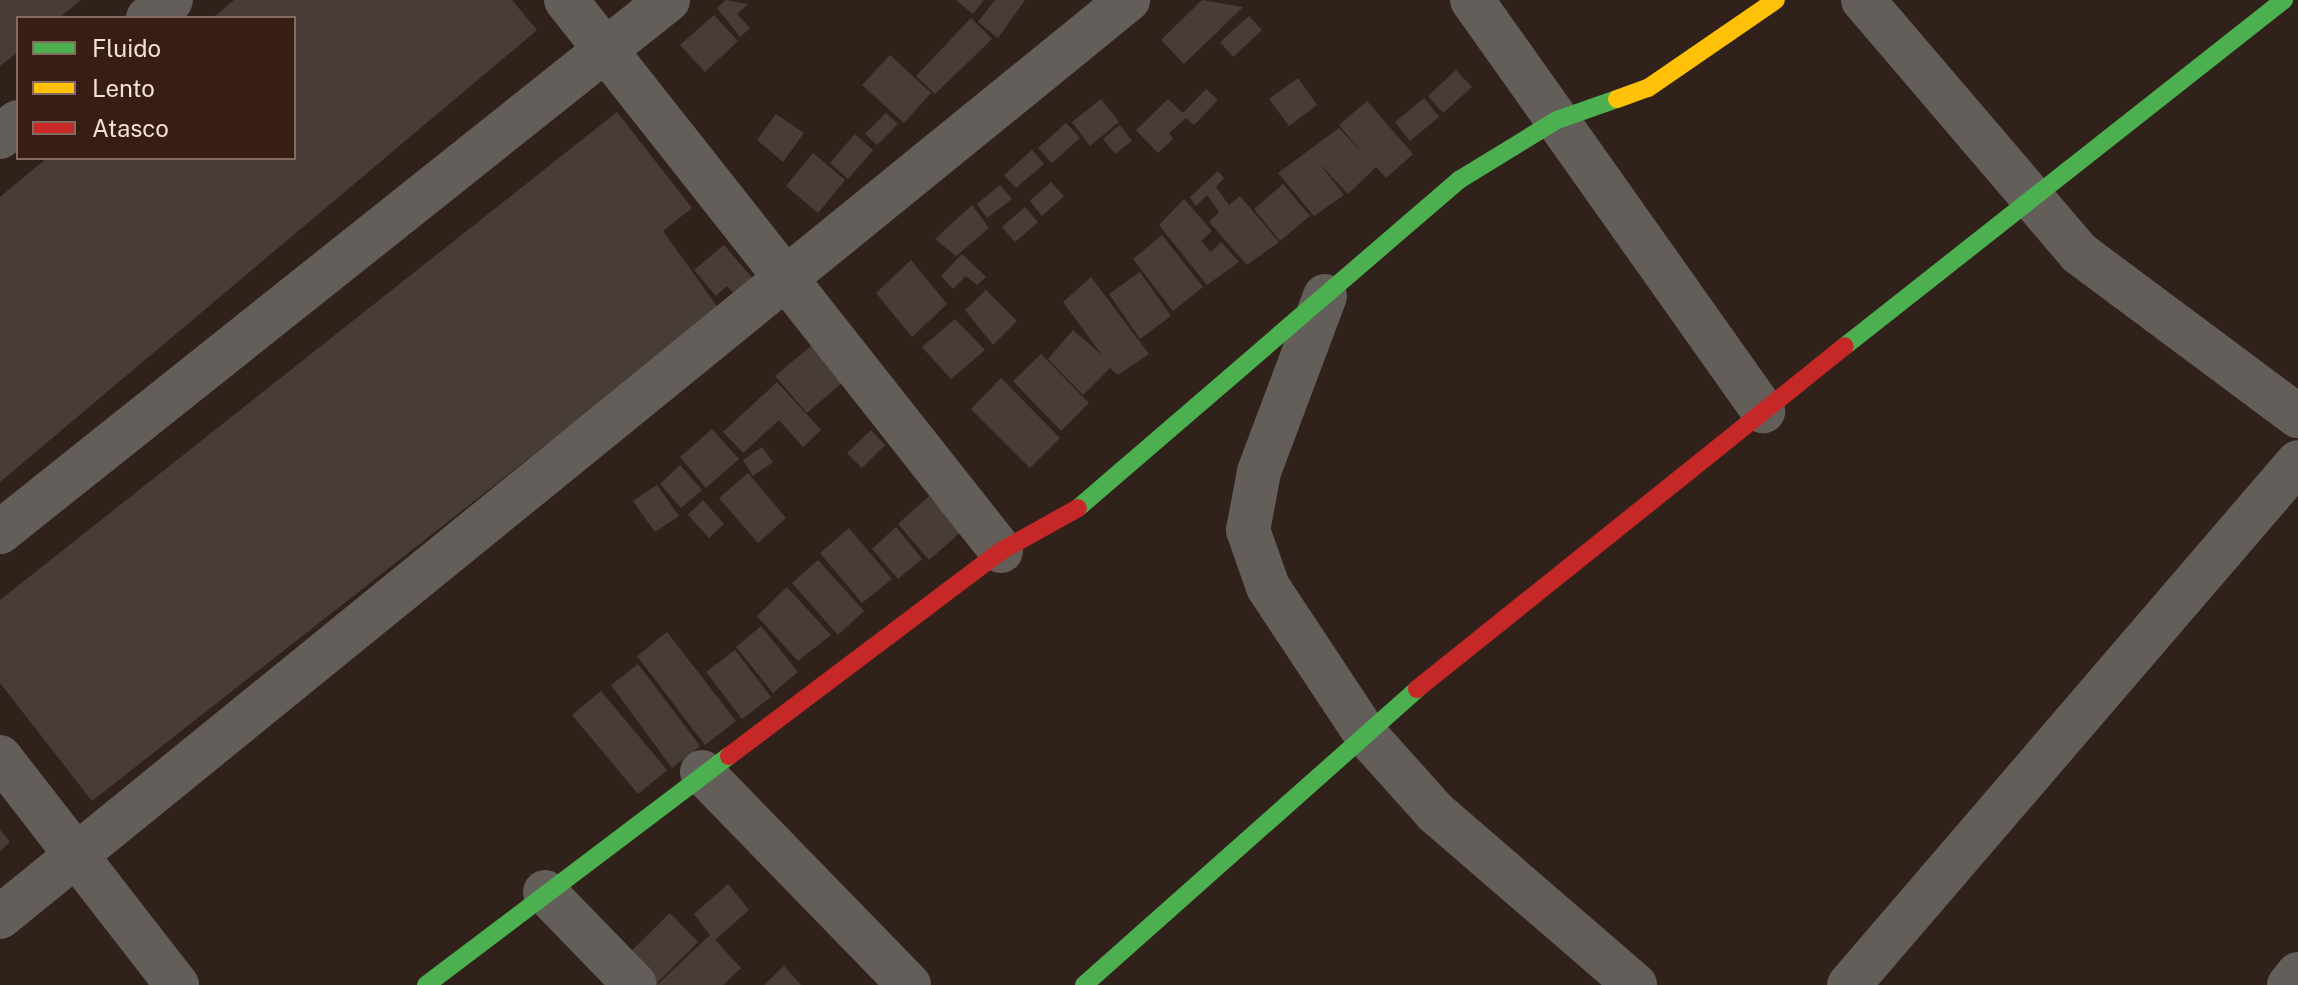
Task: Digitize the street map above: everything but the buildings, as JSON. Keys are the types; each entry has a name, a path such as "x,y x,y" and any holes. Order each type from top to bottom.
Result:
{"street":[{"path":"151,16 171,0"},
{"path":"566,0 610,51 1001,551"},
{"path":"0,532 610,51 668,0"},
{"path":"0,917 1128,0"},
{"path":"1472,0 1763,411"},
{"path":"426,985 702,772 1001,551 1087,503 1459,180 1557,120 1648,88 1776,0"},
{"path":"1863,0 2031,202 2079,253 2298,416"},
{"path":"1084,985 1490,625 2284,0"},
{"path":"0,137 16,124"},
{"path":"1325,296 1259,472 1248,530 1268,587 1366,735 1436,813 1635,985"},
{"path":"1849,985 2298,462"},
{"path":"0,757 74,859 177,985"},
{"path":"702,772 909,985"},
{"path":"545,892 635,985"},
{"path":"2289,985 2298,974"}],"traffic: fast":[{"path":"1845,346 2284,0"},
{"path":"1078,508 1459,180 1557,120 1617,99"},
{"path":"1084,985 1417,689"},
{"path":"426,985 729,756"}],"traffic: slow":[{"path":"1617,99 1648,88 1776,0"}],"traffic: jam":[{"path":"1417,689 1845,346"},
{"path":"729,756 1001,551 1078,508"}]}
